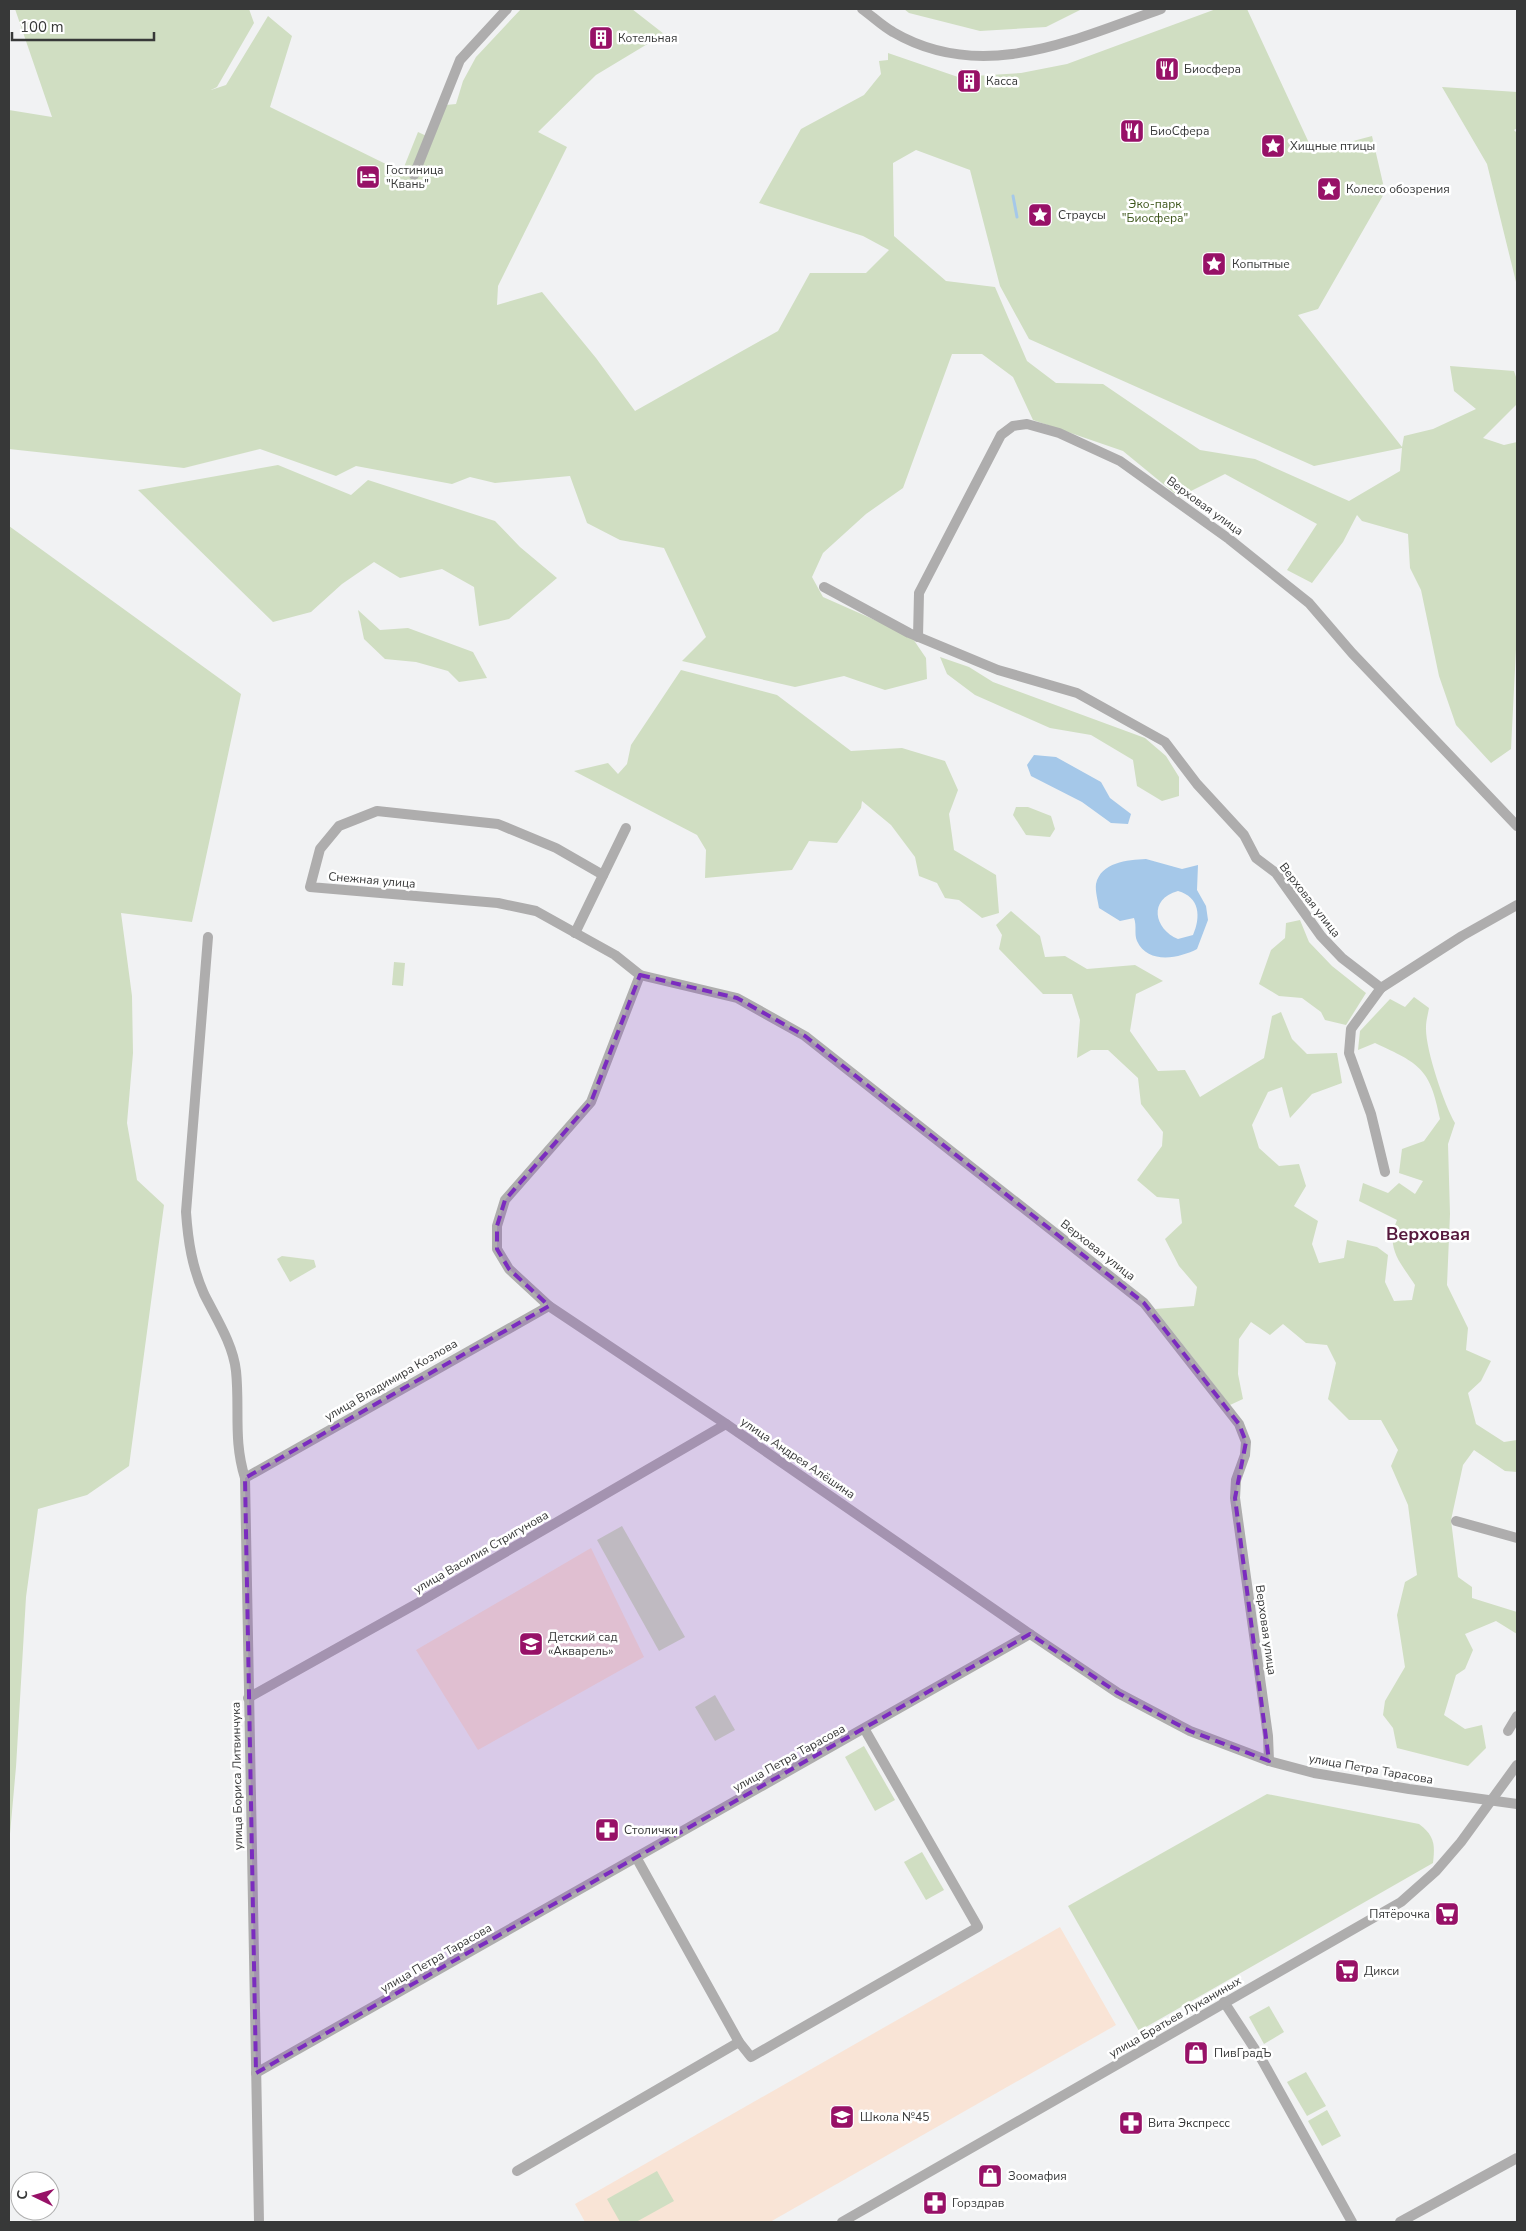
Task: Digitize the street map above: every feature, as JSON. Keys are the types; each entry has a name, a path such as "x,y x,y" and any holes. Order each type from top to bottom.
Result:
{"street":[{"path":"414,175 460,60 507,9"},
{"path":"862,9 891,31 904,38 954,54 984,57 1030,52 1058,45 1161,9"},
{"name":"Верховая улица","path":"918,636 919,593 1001,434 1013,426 1027,424 1059,433 1120,461 1229,539 1309,603 1352,653 1517,826"},
{"name":"Верховая улица","path":"824,587 918,636 998,670 1077,693 1165,742 1197,784 1244,835 1256,858 1276,873 1321,936 1342,958 1381,988"},
{"name":"Снежная улица","path":"603,875 556,848 498,824 377,811 339,826 320,849 310,887 498,903 536,912 615,955 640,976"},
{"path":"575,932 626,828"},
{"path":"1386,1172 1371,1114 1349,1053 1352,1029 1381,988 1462,936 1517,905"},
{"name":"улица Бориса Литвинчука","path":"208,937 186,1212 189,1251 203,1292 225,1335 236,1370 238,1456 245,1478 256,2073"},
{"name":"Верховая улица","path":"640,976 737,998 805,1036 1144,1303 1239,1424 1246,1442 1245,1455 1236,1480 1235,1498 1268,1736 1269,1760"},
{"name":"улица Андрея Алёшина","path":"640,976 591,1102 505,1200 497,1226 498,1249 509,1270 549,1306 726,1424 1030,1634"},
{"name":"улица Владимира Козлова","path":"245,1478 549,1306"},
{"name":"улица Василия Стригунова","path":"248,1698 416,1604 726,1424"},
{"path":"1456,1521 1517,1538"},
{"name":"улица Петра Тарасова","path":"256,2073 413,1986 636,1856 865,1730 1030,1634 1118,1693 1190,1731 1269,1760 1314,1773 1409,1789 1490,1799"},
{"path":"1508,1731 1517,1716"},
{"path":"636,1856 739,2042 751,2057 978,1927 865,1730"},
{"name":"улица Братьев Луканиных","path":"842,2222 1402,1902 1436,1871 1461,1842 1490,1799 1517,1765"},
{"path":"1490,1799 1517,1804"},
{"path":"1224,2002 1262,2060 1352,2222"},
{"path":"517,2171 739,2042"},
{"path":"256,2073 259,2222"},
{"path":"1400,2222 1517,2158"}],"highlighted area":[{"path":"640,975 737,998 805,1036 887,1098 1144,1303 1239,1424 1246,1442 1235,1498 1269,1761 1190,1731 1118,1693 1030,1634 256,2073 245,1478 549,1306 509,1269 497,1249 497,1226 505,1200 591,1102"}],"shaded area":[{"name":"Детский сад «Акварель»","path":"591,1548 644,1657 478,1750 416,1650"},
{"name":"Школа №45","path":"1060,1927 1116,2025 770,2222 585,2222 575,2204"}],"green space":[{"name":"Эко-парк \"Биосфера\"","path":"15,9 249,9 254,23 217,87 211,90 226,85 268,16 292,36 270,107 402,172 418,132 433,139 446,105 456,104 463,81 476,57 521,9 632,9 664,34 596,75 538,132 567,147 498,286 497,305 542,292 596,358 635,411 778,331 810,273 866,273 889,250 863,236 759,203 801,129 864,95 881,74 879,61 888,60 888,53 958,77 1021,73 1067,64 1216,9 1247,9 1309,143 1319,150 1372,136 1385,192 1318,309 1298,315 1402,447 1404,436 1433,429 1476,409 1454,391 1450,366 1514,371 1517,380 1517,404 1483,438 1504,445 1517,442 1517,629 1511,749 1491,763 1456,725 1439,676 1421,590 1410,568 1408,534 1362,521 1357,515 1343,542 1312,583 1287,570 1317,524 1225,474 1179,497 1123,451 1033,420 1013,377 982,354 952,354 903,488 866,514 823,553 812,577 823,597 911,636 926,658 927,679 885,690 844,676 795,687 682,661 706,637 664,548 620,540 587,523 570,476 495,483 470,477 452,484 356,466 336,476 260,449 184,468 9,449 9,110 52,117","holes":["916,150 970,170 1000,286 1029,339 1314,466 1402,448 1400,471 1349,501 1255,459 1200,450 1103,384 1056,383 1027,361 995,287 946,281 894,236 893,163"]},
{"path":"904,9 1082,9 1046,27 980,31 909,13"},
{"path":"1442,87 1517,92 1517,128 1514,130 1517,133 1517,286 1487,164"},
{"path":"278,465 351,495 368,480 495,521 520,547 557,578 509,619 479,626 474,587 442,569 400,578 374,562 342,584 311,612 273,622 138,490"},
{"path":"9,526 241,694 192,922 121,913 132,996 133,1053 127,1123 137,1180 164,1205 129,1466 87,1495 38,1509 26,1597 16,1767 9,1845"},
{"path":"358,610 380,630 408,628 473,652 487,678 459,682 448,671 416,662 385,659 364,639"},
{"path":"940,657 969,667 993,682 1145,738 1166,756 1179,777 1179,796 1162,801 1137,786 1133,760 1091,735 1050,728 975,695 947,674"},
{"path":"681,670 777,695 851,751 902,748 945,761 958,790 949,814 954,850 996,875 999,913 982,918 959,900 945,898 937,883 919,876 915,857 891,825 862,801 861,808 837,843 809,841 792,870 705,878 706,850 697,835 574,771 608,763 618,774 627,764 631,745"},
{"path":"1016,807 1028,807 1051,816 1055,829 1050,837 1026,835 1013,815"},
{"path":"1011,911 1040,936 1045,957 1065,956 1087,969 1135,965 1163,981 1136,994 1130,1031 1158,1071 1185,1070 1200,1097 1264,1058 1272,1016 1281,1012 1292,1039 1307,1054 1337,1053 1342,1083 1312,1094 1290,1118 1282,1087 1268,1092 1252,1125 1259,1148 1279,1166 1299,1164 1306,1186 1294,1206 1318,1221 1312,1244 1319,1263 1344,1258 1347,1240 1377,1247 1388,1255 1385,1282 1394,1301 1412,1300 1415,1285 1393,1247 1394,1230 1397,1220 1359,1201 1363,1183 1388,1193 1399,1183 1415,1194 1423,1181 1399,1173 1402,1149 1424,1141 1440,1119 1432,1089 1421,1070 1403,1057 1375,1043 1358,1050 1360,1031 1390,999 1405,1007 1414,997 1429,1008 1426,1027 1432,1062 1455,1123 1448,1144 1450,1214 1447,1285 1468,1328 1466,1350 1491,1361 1481,1381 1468,1393 1476,1424 1504,1442 1517,1440 1517,1472 1505,1471 1474,1450 1463,1465 1451,1520 1458,1577 1472,1587 1472,1598 1517,1612 1517,1634 1496,1621 1465,1634 1473,1650 1465,1669 1456,1675 1444,1715 1465,1729 1482,1725 1486,1748 1468,1766 1397,1748 1393,1728 1383,1715 1385,1701 1405,1667 1397,1615 1405,1582 1417,1575 1408,1505 1391,1466 1398,1450 1381,1420 1349,1420 1328,1399 1336,1363 1327,1345 1306,1343 1283,1324 1270,1335 1251,1322 1239,1339 1238,1374 1243,1399 1230,1405 1155,1309 1194,1306 1197,1287 1179,1266 1165,1239 1182,1223 1179,1199 1157,1197 1137,1180 1162,1146 1163,1132 1141,1104 1138,1078 1108,1050 1091,1050 1077,1058 1080,1020 1072,994 1043,994 999,949 1002,935 996,925"},
{"path":"1300,920 1309,942 1332,966 1366,993 1346,1025 1325,1020 1321,1012 1302,998 1279,996 1259,984 1271,950 1285,938 1286,923"},
{"path":"394,962 405,963 403,986 392,985"},
{"path":"282,1256 314,1260 316,1267 290,1282 277,1259"},
{"path":"622,1526 685,1637 659,1651 597,1540"},
{"path":"715,1695 735,1730 715,1741 695,1707"},
{"path":"864,1746 895,1800 875,1811 845,1757"},
{"path":"1267,1794 1419,1824 1433,1841 1433,1863 1139,2031 1068,1906"},
{"path":"922,1852 944,1890 926,1900 904,1862"},
{"path":"1269,2006 1284,2032 1264,2044 1249,2017"},
{"path":"1306,2072 1326,2106 1307,2116 1287,2082"},
{"path":"1327,2110 1341,2136 1322,2146 1308,2121"},
{"path":"657,2171 674,2201 636,2222 620,2222 607,2199"}],"water":[{"path":"1034,755 1056,757 1101,782 1110,798 1131,814 1128,824 1111,823 1082,802 1031,776 1027,765"},
{"path":"1146,859 1182,869 1198,865 1197,890 1206,906 1208,920 1197,949 1173,957 1149,954 1142,949 1137,941 1134,918 1120,921 1099,908 1096,884 1103,871 1123,862","holes":["1178,891 1191,898 1197,909 1196,928 1193,935 1178,939 1170,934 1160,922 1158,907 1168,895"]}],"waterway":[{"path":"1013,196 1017,217"}],"place":[{"name":"Котельная","path":"601,38"},
{"name":"Биосфера","path":"1167,69"},
{"name":"Касса","path":"969,81"},
{"name":"БиоСфера","path":"1132,131"},
{"name":"Хищные птицы","path":"1273,146"},
{"name":"Гостиница \"Квань\"","path":"368,177"},
{"name":"Колесо обозрения","path":"1329,189"},
{"name":"Страусы","path":"1040,215"},
{"name":"Копытные","path":"1214,264"},
{"name":"Детский сад «Акварель»","path":"531,1644"},
{"name":"Столички","path":"607,1830"},
{"name":"Пятёрочка","path":"1447,1914"},
{"name":"Дикси","path":"1347,1971"},
{"name":"ПивГрадЪ","path":"1196,2053"},
{"name":"Школа №45","path":"842,2117"},
{"name":"Вита Экспресс","path":"1131,2123"},
{"name":"Зоомафия","path":"990,2176"},
{"name":"Горздрав","path":"935,2203"}],"district":[{"name":"Верховая","path":"1428,1234"}]}
